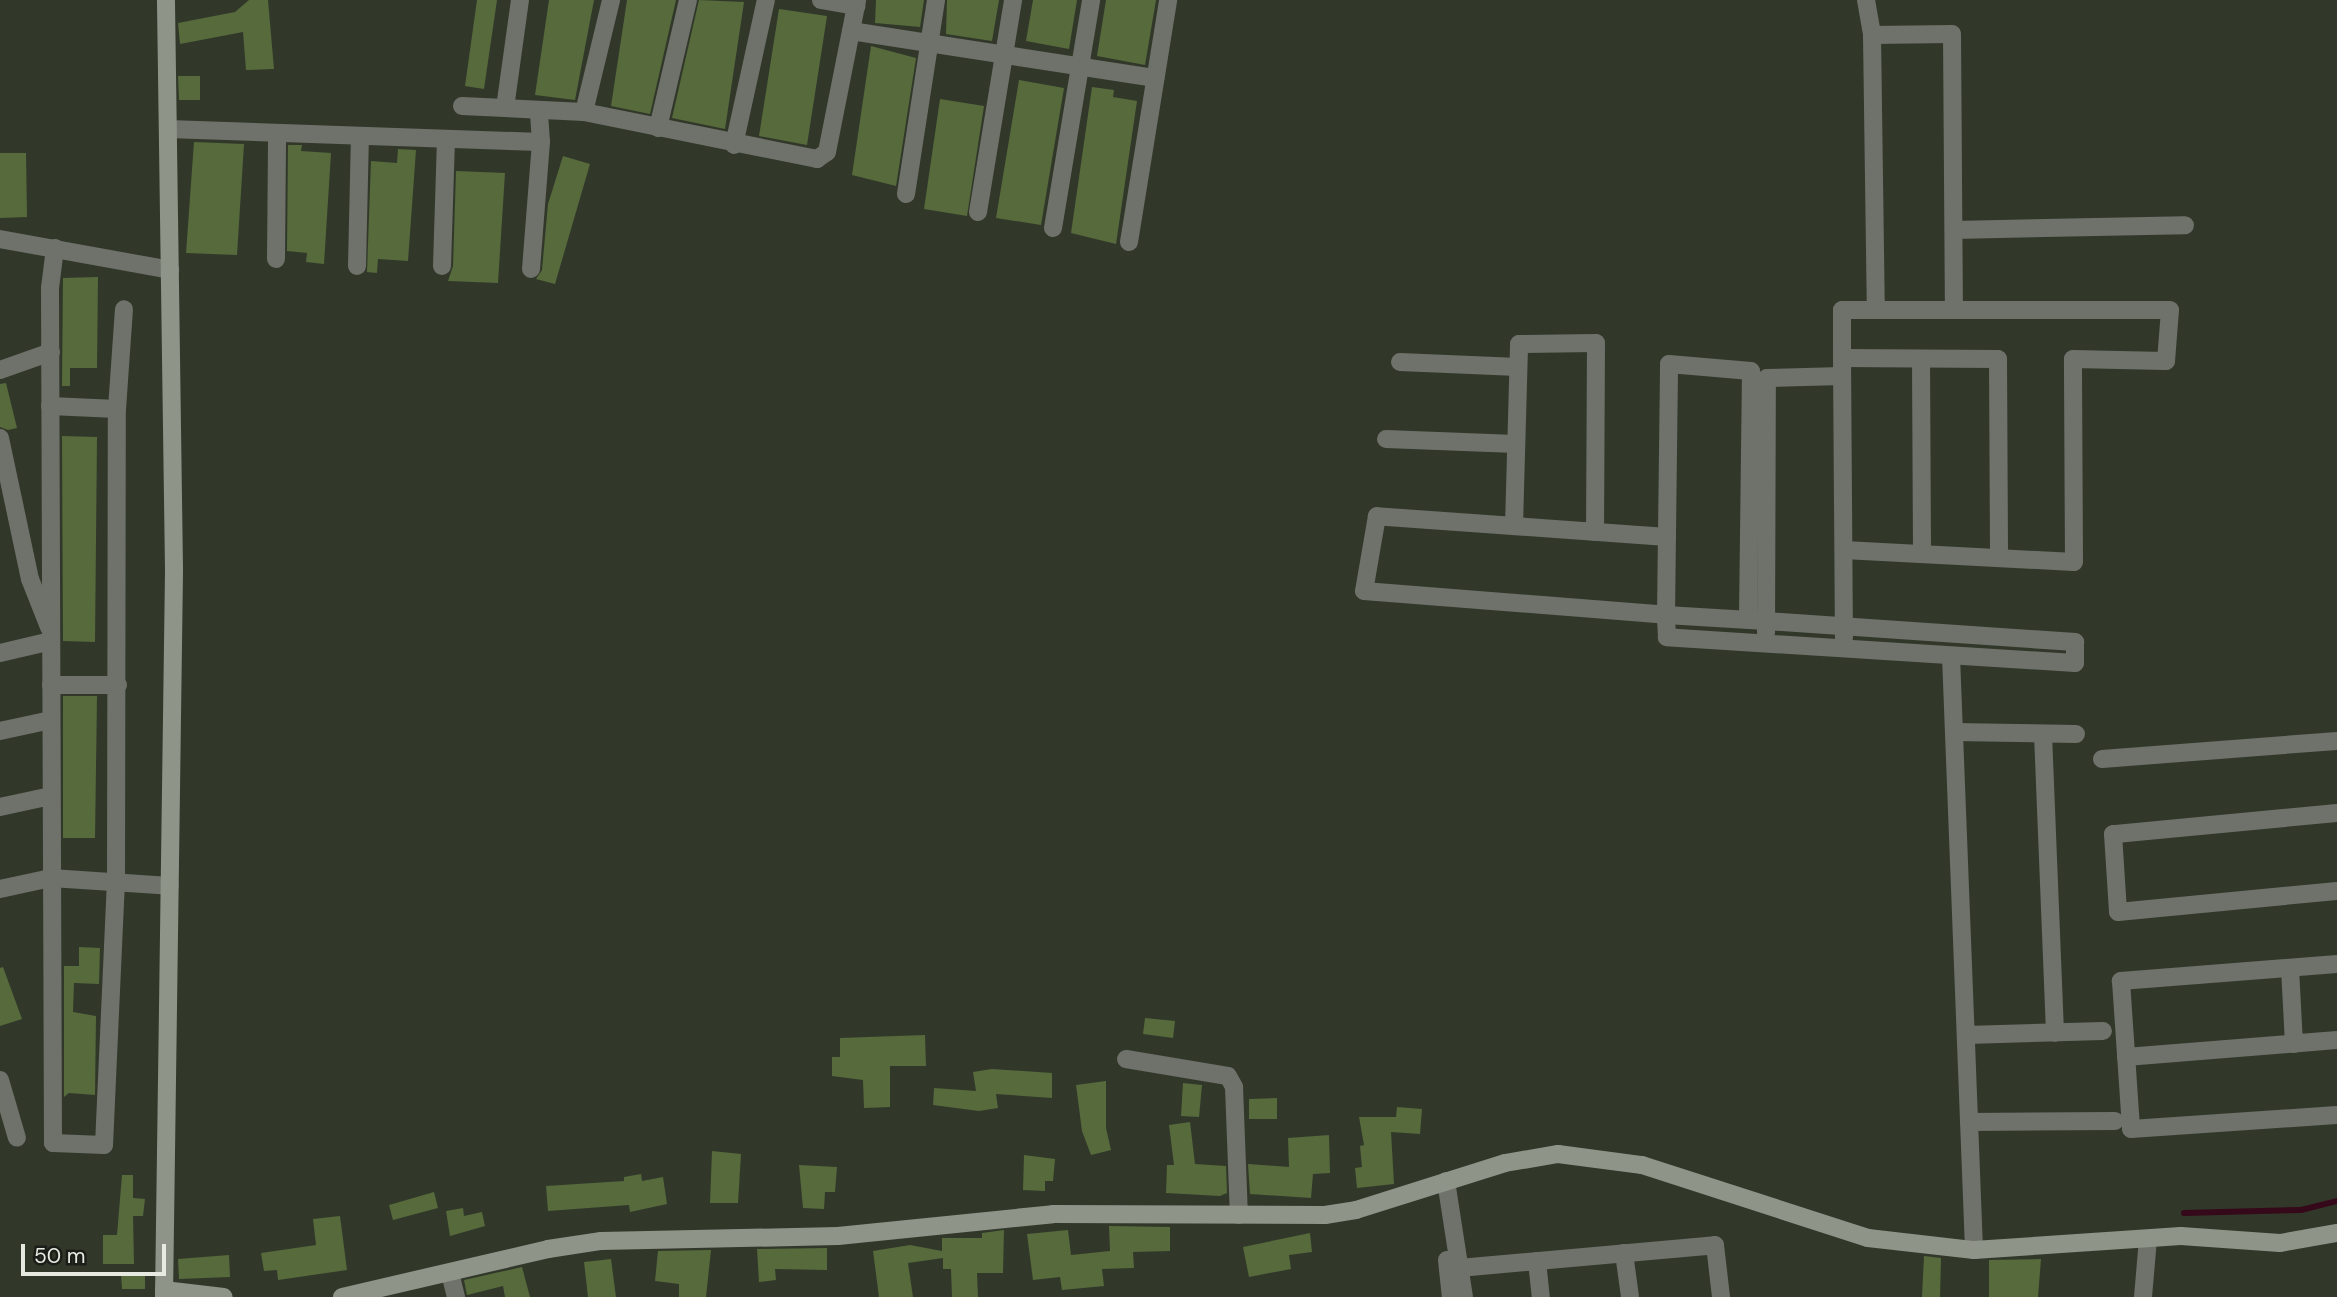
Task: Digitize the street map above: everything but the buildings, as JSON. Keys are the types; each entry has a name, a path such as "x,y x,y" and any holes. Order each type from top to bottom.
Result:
{"street":[{"path":"166,0 174,569 164,1293 224,1297"},
{"path":"505,108 520,0"},
{"path":"584,112 611,0"},
{"path":"658,128 688,0"},
{"path":"734,145 766,0"},
{"path":"462,106 584,112 807,159 822,157 856,3 821,0"},
{"path":"906,194 936,0"},
{"path":"978,212 1013,0"},
{"path":"1053,228 1091,0"},
{"path":"1129,242 1168,0"},
{"path":"1866,0 1872,35 1875,310"},
{"path":"851,30 1155,78"},
{"path":"1872,35 1952,34 1954,310"},
{"path":"531,269 541,142 539,110"},
{"path":"168,129 541,142"},
{"path":"275,259 277,133"},
{"path":"357,266 359,136"},
{"path":"442,266 446,139"},
{"path":"1954,230 2185,225"},
{"path":"0,239 170,270"},
{"path":"55,248 50,288 53,1143 104,1145 116,883 117,409 124,309"},
{"path":"1844,550 2074,562 2073,359 2166,360 2170,310 1842,310 1844,648"},
{"path":"1514,526 1519,344 1596,343 1595,532"},
{"path":"0,370 51,352"},
{"path":"1842,358 1998,359 1999,558"},
{"path":"1921,359 1922,554"},
{"path":"1400,362 1518,367"},
{"path":"1667,537 1377,516 1364,591 1666,614 1748,620 2075,642 2075,663 1667,638 1666,614 1667,537 1669,364 1751,370 1748,620"},
{"path":"1767,643 1767,379 1842,376"},
{"path":"50,406 117,409"},
{"path":"0,438 30,579 51,636"},
{"path":"1386,439 1516,444"},
{"path":"0,653 51,636"},
{"path":"1951,656 1974,1250"},
{"path":"51,685 118,685"},
{"path":"0,731 51,720"},
{"path":"1954,732 2076,734"},
{"path":"2043,734 2055,1033"},
{"path":"2102,759 2337,741"},
{"path":"0,807 51,796"},
{"path":"2337,813 2113,834 2118,912 2337,891"},
{"path":"0,888 51,878 170,886"},
{"path":"2337,964 2121,981 2131,1129 2337,1115"},
{"path":"2290,968 2294,1044"},
{"path":"1966,1035 2103,1031"},
{"path":"2126,1057 2337,1040"},
{"path":"1126,1059 1228,1076 1234,1087 1239,1215"},
{"path":"0,1080 17,1138"},
{"path":"1969,1122 2115,1121"},
{"path":"342,1297 548,1249 601,1241 838,1236 1053,1214 1302,1216 1356,1210 1446,1181 1533,1157 1558,1154 1642,1165 1843,1232 1974,1250 2181,1236 2280,1243 2337,1233"},
{"path":"1446,1181 1450,1226 1445,1242 1464,1297"},
{"path":"2143,1297 2148,1239"},
{"path":"1454,1269 1715,1245 1721,1297"},
{"path":"1625,1253 1630,1297"},
{"path":"1538,1261 1541,1297"},
{"path":"1451,1297 1454,1269"},
{"path":"450,1273 456,1297"}],"waterway":[{"path":"2184,1213 2301,1210 2337,1201"}]}
